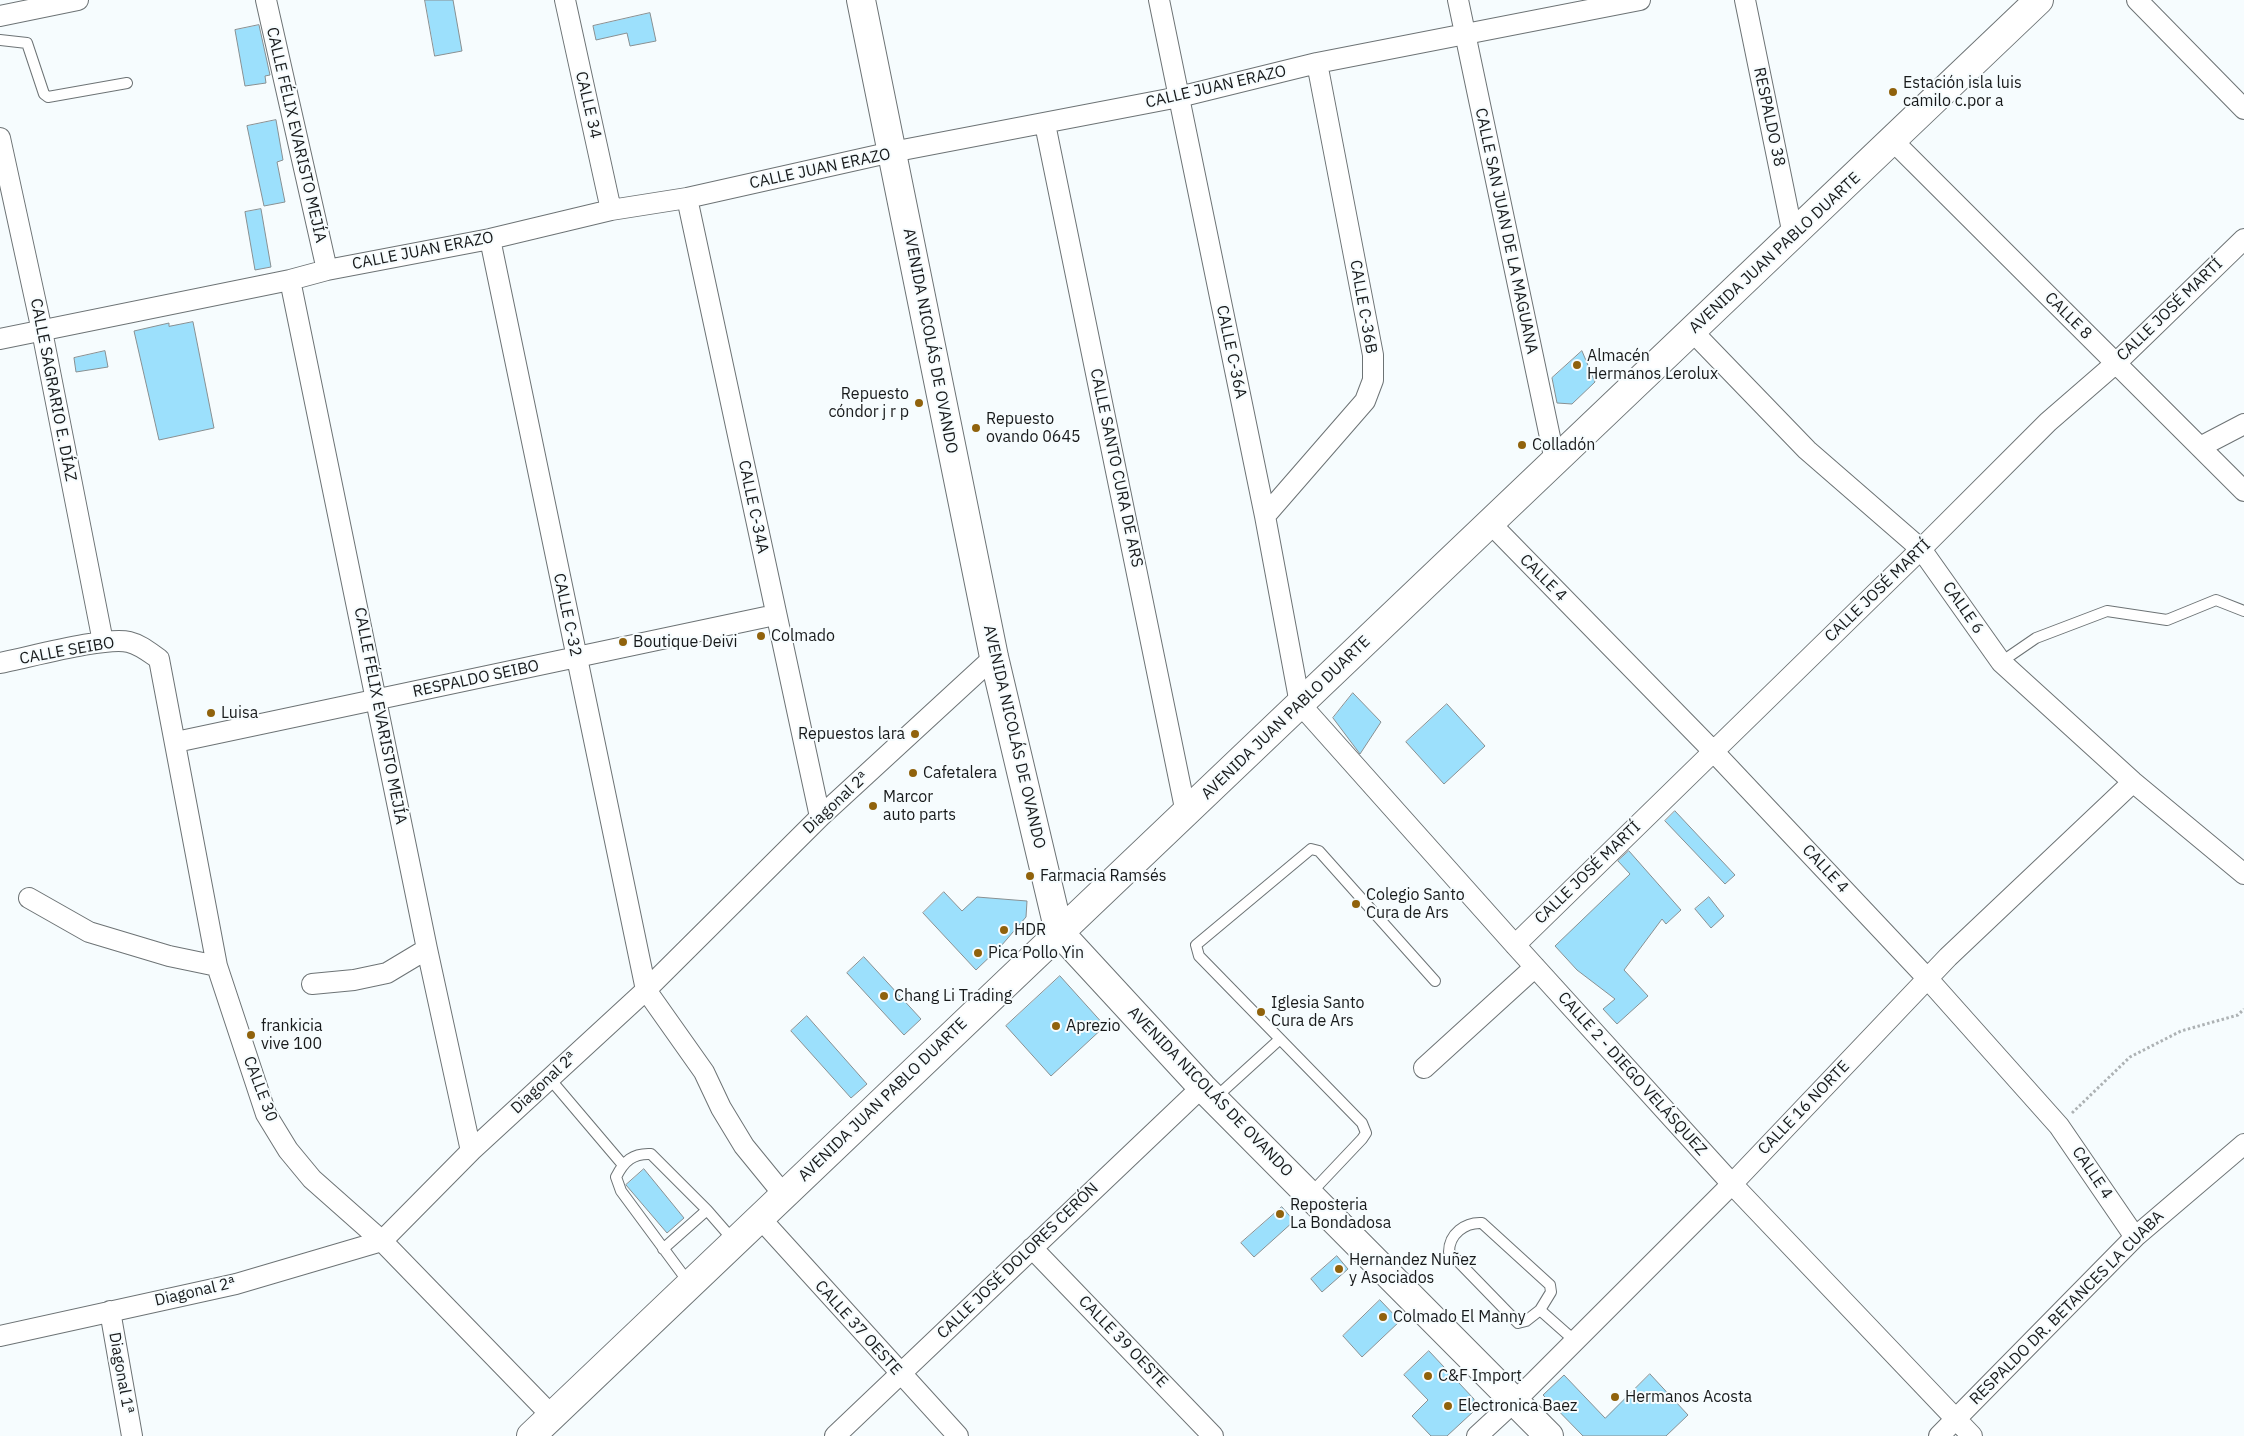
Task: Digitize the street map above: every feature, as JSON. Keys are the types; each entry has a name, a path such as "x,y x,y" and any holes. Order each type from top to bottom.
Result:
{"main road":[{"name":"AVENIDA NICOLÁS DE OVANDO","path":"861,0 994,657 1059,932 1208,1093 1549,1436"},
{"name":"AVENIDA JUAN PABLO DUARTE","path":"532,1436 2039,0"}],"street":[{"path":"0,16 78,0"},
{"name":"CALLE FÉLIX EVARISTO MEJÍA","path":"266,0 327,270"},
{"name":"CALLE 34","path":"565,0 611,210"},
{"name":"CALLE C-36A","path":"1159,0 1265,516 1300,704"},
{"name":"CALLE SAN JUAN DE LA MAGUANA","path":"1458,0 1555,461"},
{"name":"CALLE JUAN ERAZO","path":"0,339 290,280 327,270 490,239 611,210 687,198 892,152 1179,97 1317,63 1640,0"},
{"name":"RESPALDO 38","path":"1745,0 1793,235"},
{"path":"2137,0 2244,109"},
{"name":"CALLE C-36B","path":"1265,516 1365,401 1373,380 1373,355 1317,63"},
{"name":"CALLE SANTO CURA DE ARS","path":"1045,124 1186,813"},
{"name":"CALLE SAGRARIO E. DÍAZ","path":"0,138 42,331 103,642"},
{"name":"CALLE 8","path":"1893,141 2244,491"},
{"name":"CALLE C-34A","path":"687,198 820,817"},
{"name":"CALLE C-32","path":"490,239 646,990"},
{"name":"CALLE JOSÉ MARTÍ","path":"1515,945 1921,549 2048,422 2116,363 2244,239"},
{"name":"CALLE FÉLIX EVARISTO MEJÍA","path":"290,280 427,949 471,1151"},
{"name":"CALLE 6","path":"1692,331 1807,450 1921,549 2001,662 2133,782 2244,874"},
{"path":"2200,447 2244,424"},
{"name":"CALLE 4","path":"1490,523 1713,751 1927,978 2059,1126 2135,1236"},
{"name":"RESPALDO SEIBO","path":"176,742 776,615"},
{"name":"CALLE SEIBO","path":"0,663 103,642 127,641 143,647 159,659"},
{"name":"Diagonal 2ª","path":"0,1336 236,1284 382,1241 471,1151 646,990 820,817 994,657"},
{"name":"CALLE 30","path":"159,659 217,966 266,1114 288,1150 312,1179 382,1241 552,1416"},
{"name":"CALLE 2 - DIEGO VELÁSQUEZ","path":"1300,704 1732,1184 1972,1436"},
{"name":"CALLE 16 NORTE","path":"1477,1436 1515,1401 1732,1184 1927,978 2133,782"},
{"path":"29,898 89,932 169,956 217,966"},
{"path":"312,984 354,980 387,973 427,949"},
{"path":"1424,1068 1535,967"},
{"path":"646,990 704,1072 721,1108 744,1146 784,1195"},
{"name":"CALLE JOSÉ DOLORES CERÓN","path":"835,1436 1032,1248 1208,1093"},
{"name":"RESPALDO DR. BETANCES LA CUABA","path":"1939,1436 2135,1236 2244,1144"},
{"name":"CALLE 37 OESTE","path":"760,1218 958,1436"},
{"name":"CALLE 39 OESTE","path":"1032,1248 1214,1436"},
{"name":"Diagonal 1ª","path":"110,1311 132,1436"}],"lane":[{"path":"0,40 27,43 44,94 48,97 126,83"},
{"path":"2001,662 2036,638 2107,611 2167,620 2216,600 2244,611"},
{"path":"1309,1195 1362,1139 1366,1133 1362,1123 1199,956 1196,945 1311,849 1319,851 1435,981"},
{"path":"1208,1093 1280,1039"},
{"path":"550,1078 623,1165"},
{"path":"690,1284 621,1191 616,1177 623,1165 632,1157 641,1154 652,1154 707,1210 735,1242"},
{"path":"663,1248 707,1210"},
{"path":"1472,1223 1482,1223 1550,1285 1551,1292 1540,1310 1526,1321 1518,1323 1449,1252 1449,1242 1454,1235 1472,1223"},
{"path":"1540,1310 1575,1341"}],"path":[{"path":"2059,1126 2130,1057 2181,1031 2238,1015 2244,1009"}],"building":[{"path":"425,0 453,0 462,51 435,56"},
{"path":"650,13 656,41 630,46 627,33 596,40 593,26"},
{"path":"259,25 270,75 265,76 266,83 245,86 235,30"},
{"path":"276,120 283,160 277,162 285,202 264,206 247,126"},
{"path":"261,209 271,267 255,270 245,212"},
{"path":"193,322 214,428 159,440 134,331 169,323 169,326"},
{"path":"105,351 108,367 76,372 74,358"},
{"name":"Almacén Hermanos Lerolux","path":"1582,351 1595,382 1572,404 1557,403 1552,378"},
{"path":"1353,693 1381,722 1360,754 1333,718"},
{"path":"1447,704 1485,746 1444,784 1406,742"},
{"path":"1675,811 1735,875 1725,884 1665,821"},
{"path":"1629,851 1681,910 1666,924 1662,919 1624,970 1648,996 1617,1024 1603,1009 1615,999 1577,970 1555,946 1630,874 1618,861"},
{"path":"944,892 962,911 977,897 1027,901 1026,917 1001,946 976,970 923,913"},
{"path":"1709,897 1724,916 1711,928 1695,909"},
{"name":"Chang Li Trading","path":"864,957 921,1019 904,1035 847,973"},
{"name":"Aprezio","path":"1060,976 1105,1026 1051,1076 1006,1026"},
{"path":"807,1016 867,1084 851,1098 791,1031"},
{"path":"644,1169 684,1218 667,1233 626,1185"},
{"path":"1282,1207 1294,1221 1254,1257 1241,1243"},
{"path":"1337,1256 1348,1269 1322,1292 1311,1279"},
{"path":"1380,1300 1400,1321 1362,1357 1343,1336"},
{"name":"Electronica Baez","path":"1429,1351 1474,1399 1474,1411 1447,1436 1431,1436 1412,1416 1428,1400 1404,1375"},
{"path":"1650,1374 1688,1415 1666,1436 1583,1436 1543,1395 1564,1375 1605,1418"}],"place":[{"name":"Estación isla luis camilo c.por a","path":"1893,92"},
{"name":"Almacén Hermanos Lerolux","path":"1577,365"},
{"name":"Repuesto cóndor j r p","path":"919,403"},
{"name":"Repuesto ovando 0645","path":"976,428"},
{"name":"Colladón","path":"1522,445"},
{"name":"Colmado","path":"761,636"},
{"name":"Boutique Deivi","path":"623,642"},
{"name":"Luisa","path":"211,713"},
{"name":"Repuestos lara","path":"915,734"},
{"name":"Cafetalera","path":"913,773"},
{"name":"Marcor auto parts","path":"873,806"},
{"name":"Farmacia Ramsés","path":"1030,876"},
{"name":"Colegio Santo Cura de Ars","path":"1356,904"},
{"name":"HDR","path":"1004,930"},
{"name":"Pica Pollo Yin","path":"978,953"},
{"name":"Chang Li Trading","path":"884,996"},
{"name":"Iglesia Santo Cura de Ars","path":"1261,1012"},
{"name":"Aprezio","path":"1056,1026"},
{"name":"frankicia vive 100","path":"251,1035"},
{"name":"Reposteria La Bondadosa","path":"1280,1214"},
{"name":"Hernandez Nuñez y Asociados","path":"1339,1269"},
{"name":"Colmado El Manny","path":"1383,1317"},
{"name":"C&F Import","path":"1428,1376"},
{"name":"Hermanos Acosta","path":"1615,1397"},
{"name":"Electronica Baez","path":"1448,1406"}]}
